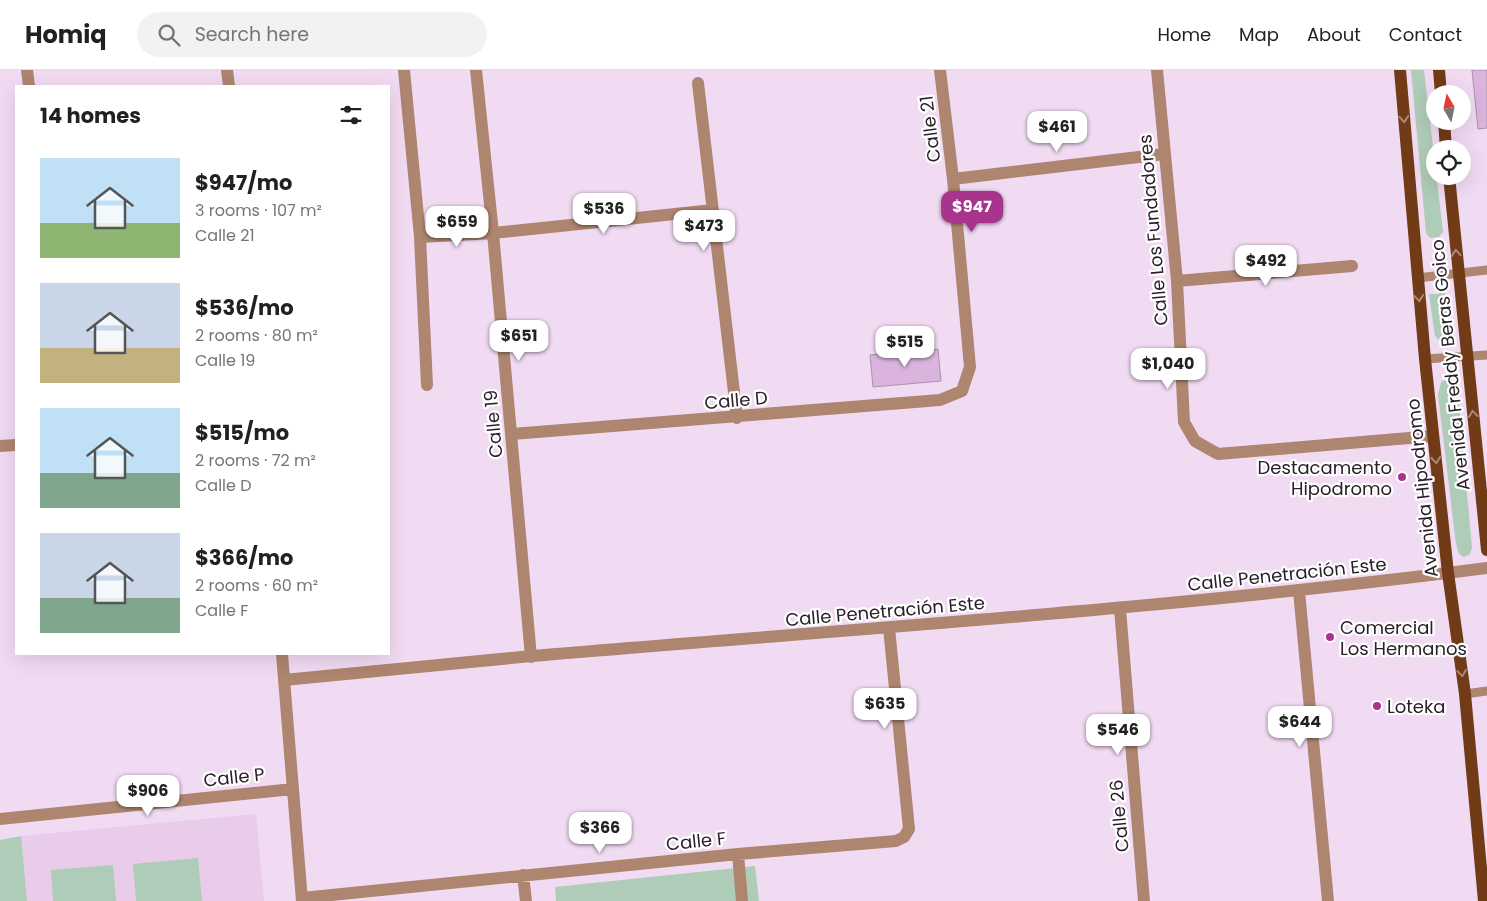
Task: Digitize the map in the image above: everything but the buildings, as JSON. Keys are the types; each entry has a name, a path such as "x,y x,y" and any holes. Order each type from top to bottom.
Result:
{"main road":[{"name":"Avenida Hipodromo","path":"1400,70 1425,360 1448,573 1465,694 1484,901"},
{"path":"1439,70 1440,85"},
{"name":"Avenida Freddy Beras Goico","path":"1450,185 1457,273 1487,550"}],"street":[{"path":"27,70 29,85"},
{"path":"227,70 229,85"},
{"path":"404,70 420,236 427,385"},
{"name":"Calle 19","path":"476,70 512,434 531,656"},
{"name":"Calle 21","path":"940,70 953,179 970,367 962,391"},
{"name":"Calle Los Fundadores","path":"1157,70 1177,281 1184,422 1195,441 1218,454 1434,436"},
{"path":"698,83 737,418"},
{"path":"953,179 1164,154"},
{"path":"420,236 493,233 713,210"},
{"path":"1177,281 1352,266"},
{"name":"Calle D","path":"512,434 737,418 940,400 962,391"},
{"path":"0,446 15,445"},
{"name":"Calle Penetración Este","path":"284,680 531,656 1120,609 1299,592 1487,568"},
{"path":"1299,592 1328,901"},
{"name":"Calle 26","path":"1120,609 1144,901"},
{"name":"Calle F","path":"302,899 738,854 896,842 904,837 909,829 889,628"},
{"path":"282,655 302,899"},
{"name":"Calle P","path":"0,819 293,789"},
{"path":"738,854 742,901"},
{"path":"523,875 526,901"}],"lane":[{"path":"1417,278 1487,270"},
{"path":"1425,360 1487,355"},
{"path":"1465,694 1487,691"}],"shaded area":[{"path":"256,814 264,901 27,901 21,836"}],"green space":[{"path":"1411,70 1424,70 1426,130 1431,130 1432,140 1426,140 1426,185 1437,185 1443,232 1439,237 1430,238 1426,233"},
{"path":"1444,289 1452,339 1447,344 1442,344 1435,336 1429,294 1438,294"},
{"path":"1445,380 1456,385 1458,394 1472,548 1470,554 1464,557 1459,554 1456,544 1438,395 1441,382"},
{"path":"21,836 27,901 0,901 0,840"},
{"path":"198,858 202,901 136,901 133,864"},
{"path":"113,865 116,901 53,901 51,870"},
{"path":"755,866 759,901 556,901 555,887"}],"place":[{"name":"Destacamento Hipodromo","path":"1402,477"},
{"name":"Comercial Los Hermanos","path":"1330,637"},
{"name":"Loteka","path":"1377,706"}]}
